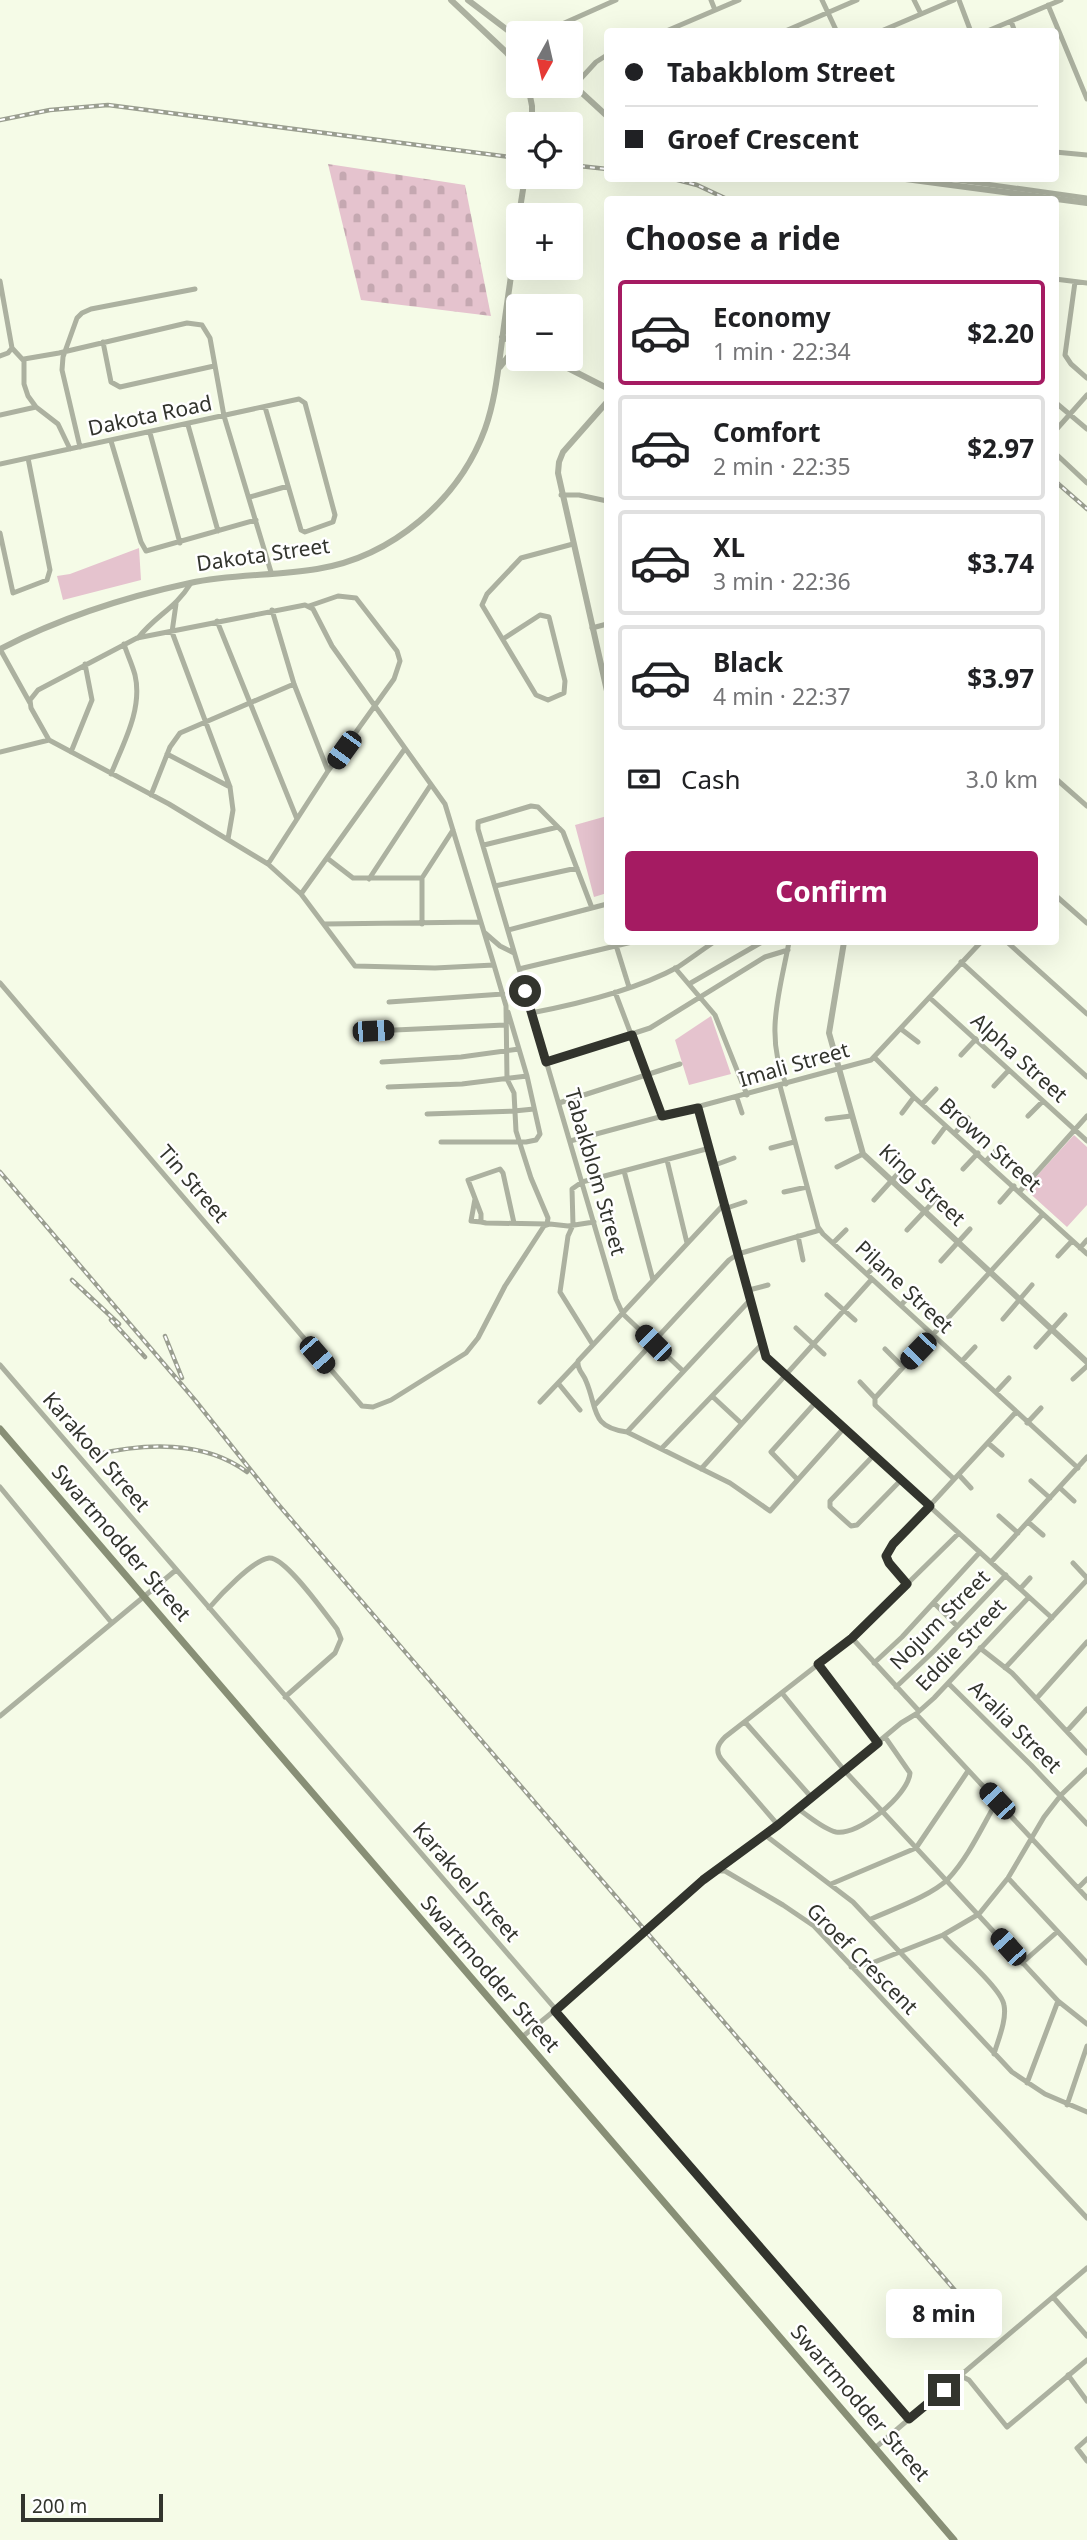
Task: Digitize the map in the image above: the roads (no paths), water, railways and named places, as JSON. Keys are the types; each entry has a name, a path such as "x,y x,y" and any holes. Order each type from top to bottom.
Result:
{"main road":[{"name":"Swartmodder Street","path":"0,1429 954,2540"}],"street":[{"path":"451,0 506,52"},
{"path":"468,0 506,29"},
{"path":"569,21 616,0"},
{"path":"711,0 715,10"},
{"path":"679,28 739,0"},
{"path":"822,0 835,28"},
{"path":"796,28 857,0"},
{"path":"914,0 921,14"},
{"path":"888,28 957,0 969,28"},
{"path":"994,28 1061,0"},
{"path":"1048,5 1058,28"},
{"path":"1011,21 1014,28"},
{"path":"1059,32 1087,99"},
{"path":"583,74 604,57"},
{"path":"583,94 604,113"},
{"path":"1059,152 1087,156"},
{"path":"960,182 1054,196"},
{"path":"1059,197 1087,201"},
{"name":"Dakota Street","path":"0,649 34,631 82,613 191,583 306,570 345,562 382,548 425,516 456,483 479,445 493,402 510,280"},
{"path":"1059,280 1087,283"},
{"path":"0,281 12,348 24,359 24,384 28,396 36,407 58,424 70,449"},
{"path":"1075,282 1065,355 1070,364 1087,378"},
{"path":"80,447 62,370 63,357 80,315 86,311 195,289"},
{"path":"24,359 196,323 206,329 224,416 271,572"},
{"path":"502,337 506,339"},
{"path":"103,342 111,382 121,387 215,366"},
{"path":"0,356 12,348"},
{"path":"498,370 506,358"},
{"path":"574,371 604,386"},
{"path":"1059,426 1087,395"},
{"name":"Dakota Road","path":"0,464 188,425 295,399 305,403 335,519 327,525 302,532 288,486"},
{"path":"1059,405 1087,429"},
{"path":"604,406 561,456 558,473 604,678"},
{"path":"0,415 36,407"},
{"path":"250,497 288,486 265,407"},
{"path":"188,425 218,531"},
{"path":"150,433 180,543"},
{"path":"111,441 144,548 149,552 256,520"},
{"path":"1059,457 1087,483"},
{"path":"0,533 3,560 13,593 47,580 51,574 28,458"},
{"path":"561,495 579,495 604,500"},
{"path":"503,639 540,615 549,617 565,681 564,693 548,700 536,695 484,608 482,603 522,558 573,544"},
{"path":"138,638 176,604 191,583"},
{"path":"30,703 38,690 138,638 272,610 309,606 338,596 356,598 397,651 400,661 398,670 268,864"},
{"path":"176,604 172,632 229,787 233,810 228,839"},
{"path":"309,606 332,646 374,708 448,809 527,1076 540,1134 536,1140 519,1142 441,1142"},
{"path":"272,610 293,684 328,771"},
{"path":"217,621 298,819"},
{"path":"592,628 604,625"},
{"path":"111,774 136,704 136,678 124,644"},
{"path":"0,649 48,740 151,795 268,864 301,894 349,961 359,968 494,965"},
{"path":"71,752 92,700 85,664"},
{"path":"151,795 177,735 293,684"},
{"path":"0,752 48,740"},
{"path":"301,894 404,750"},
{"path":"167,754 229,787"},
{"path":"1059,782 1087,806"},
{"path":"369,880 430,786"},
{"name":"Tabakblom Street","path":"558,827 538,807 531,806 478,822 531,1013 616,1299 623,1314"},
{"path":"484,845 558,827 565,836 592,908"},
{"path":"422,924 422,878 453,830"},
{"path":"327,858 349,877 369,880 422,878"},
{"path":"495,886 577,868"},
{"path":"1059,898 1087,923"},
{"path":"508,930 604,905"},
{"path":"325,925 480,922"},
{"path":"483,931 500,946 514,953"},
{"path":"519,969 612,945"},
{"path":"616,945 629,987"},
{"path":"531,1013 585,1002 629,987 675,968 710,945"},
{"path":"689,984 757,945"},
{"name":"Pilane Street","path":"789,945 775,1018 774,1043 794,1142 820,1230 1078,1468"},
{"name":"King Street","path":"843,945 829,1028 863,1154 1086,1361"},
{"name":"Imali Street","path":"570,1141 737,1098 874,1058 978,945"},
{"path":"1010,945 1087,1014"},
{"path":"546,1062 632,1035 665,1020 765,957 788,950"},
{"path":"961,962 1087,1077"},
{"path":"675,968 718,1020 747,1095"},
{"name":"Tin Street","path":"0,983 362,1406 373,1407 391,1401 466,1353 478,1338 505,1286 547,1224"},
{"path":"615,992 662,1116"},
{"path":"388,1002 503,994"},
{"name":"Alpha Street","path":"930,998 1087,1141"},
{"path":"506,1006 507,1079 514,1093 519,1142 548,1218 547,1224"},
{"path":"373,1031 505,1025"},
{"path":"901,1029 918,1042"},
{"path":"961,1055 976,1039"},
{"path":"382,1062 461,1057 519,1049"},
{"name":"Brown Street","path":"874,1058 1087,1254"},
{"path":"559,1103 680,1064"},
{"path":"994,1086 1010,1070"},
{"path":"388,1087 462,1084 527,1076"},
{"path":"922,1104 936,1088"},
{"path":"902,1113 914,1097"},
{"path":"737,1098 742,1112"},
{"path":"1028,1116 1043,1101"},
{"path":"698,1108 768,1359 1052,1618"},
{"path":"427,1114 534,1109"},
{"path":"827,1119 851,1116"},
{"path":"1020,1191 1087,1116"},
{"path":"955,1133 968,1118"},
{"path":"934,1142 946,1126"},
{"path":"771,1149 794,1142"},
{"path":"986,1161 1001,1145"},
{"path":"593,1345 560,1292 568,1236 573,1225 571,1191 582,1182 710,1148"},
{"path":"963,1169 978,1153"},
{"path":"837,1167 863,1154"},
{"path":"715,1165 734,1158"},
{"path":"667,1160 687,1243"},
{"path":"873,1200 903,1168"},
{"path":"481,1222 468,1180 500,1169 514,1223"},
{"path":"624,1171 653,1280"},
{"path":"1000,1202 1014,1186"},
{"path":"784,1192 807,1187"},
{"path":"475,1197 471,1221 573,1225 594,1222"},
{"path":"907,1230 937,1198"},
{"path":"540,1402 687,1243 726,1206 745,1202"},
{"path":"971,1488 875,1405 875,1398 1043,1214"},
{"path":"941,1261 970,1228"},
{"path":"593,1404 726,1262 738,1254 820,1230"},
{"path":"833,1243 846,1230"},
{"path":"798,1236 803,1260"},
{"path":"1080,1248 1087,1240"},
{"path":"1058,1256 1072,1241"},
{"path":"701,1469 843,1310 880,1261"},
{"path":"749,1290 768,1285"},
{"path":"1003,1319 1032,1285"},
{"path":"901,1306 914,1291"},
{"path":"827,1295 855,1320"},
{"path":"627,1432 751,1299"},
{"path":"623,1314 683,1371"},
{"path":"1036,1347 1065,1315"},
{"path":"796,1328 824,1354"},
{"path":"662,1448 763,1343"},
{"path":"962,1361 975,1347"},
{"path":"885,1349 903,1367"},
{"path":"1073,1379 1086,1361"},
{"path":"577,1363 597,1418 603,1424 662,1448 730,1483 770,1511 845,1429"},
{"name":"Karakoel Street","path":"0,1365 909,2419"},
{"path":"996,1392 1009,1378"},
{"path":"859,1382 875,1398"},
{"path":"558,1383 580,1410"},
{"path":"713,1397 741,1423"},
{"path":"797,1479 771,1452 816,1402"},
{"path":"1027,1423 1041,1408"},
{"path":"907,1584 886,1558 893,1544 1016,1412"},
{"path":"988,1443 1002,1455"},
{"path":"874,1455 830,1503 831,1509 845,1522 854,1526 901,1480"},
{"path":"991,1562 1087,1457"},
{"path":"1031,1481 1050,1498"},
{"path":"0,1488 111,1622"},
{"path":"1060,1488 1074,1501"},
{"path":"999,1516 1018,1533"},
{"path":"1028,1522 1044,1535"},
{"path":"778,1825 718,1755 720,1742 852,1638 959,1533"},
{"path":"874,1662 980,1552"},
{"path":"209,1608 265,1559 276,1560 288,1569 337,1629 341,1639 335,1653 285,1697"},
{"path":"1005,1668 1087,1579 1073,1563"},
{"path":"0,1716 176,1570"},
{"name":"Nojum Street","path":"896,1687 1006,1575"},
{"path":"1020,1589 1030,1578"},
{"name":"Eddie Street","path":"716,1871 798,1810 901,1723 917,1713 949,1684 1029,1597"},
{"path":"934,1602 957,1626"},
{"path":"852,1638 968,1770 1087,1898"},
{"path":"1036,1699 1087,1642"},
{"path":"980,1648 1005,1668 1087,1754"},
{"path":"818,1664 878,1743"},
{"name":"Aralia Street","path":"949,1684 1087,1824"},
{"path":"782,1693 844,1770 883,1813 1058,2001 1087,2024"},
{"path":"1066,1731 1087,1709"},
{"path":"745,1722 812,1798"},
{"path":"798,1810 836,1832 847,1831 883,1813 906,1786 910,1773 885,1737"},
{"path":"831,1884 916,1848 968,1770"},
{"path":"851,1967 863,1966 943,1935 979,1914 1008,1878 1044,1817 1061,1795 1087,1770"},
{"path":"871,1919 931,1891 947,1880 968,1851 997,1801"},
{"path":"765,1835 831,1884 871,1919 994,2054 1027,2084 1067,2105 1087,2112"},
{"path":"522,2036 555,2011 716,1871"},
{"name":"Groef Crescent","path":"716,1871 725,1871 743,1881 814,1926 1087,2218"},
{"path":"1008,1878 1086,1961"},
{"path":"1078,1888 1087,1879"},
{"path":"1022,1962 1058,1932"},
{"path":"943,1935 984,1976 1004,2003 1004,2015 994,2054"},
{"path":"1027,2084 1058,2001"},
{"path":"1067,2105 1087,2046"},
{"path":"875,2448 1087,2268"},
{"path":"1053,2297 1087,2336"},
{"path":"1080,2327 1087,2320"},
{"path":"961,2376 969,2380 1007,2427 1087,2360"},
{"path":"1069,2375 1087,2401"},
{"path":"1087,2440 1077,2448 1087,2462"}],"railway":[{"path":"0,120 50,110 108,105 506,156"},
{"path":"583,166 604,169"},
{"path":"685,182 720,196"},
{"path":"1059,484 1087,509"},
{"path":"0,1172 194,1399 277,1503 990,2331"},
{"path":"72,1280 119,1324"},
{"path":"111,1320 145,1357"},
{"path":"165,1336 182,1378"},
{"path":"94,1455 133,1448 193,1449 212,1454 247,1472"}]}
